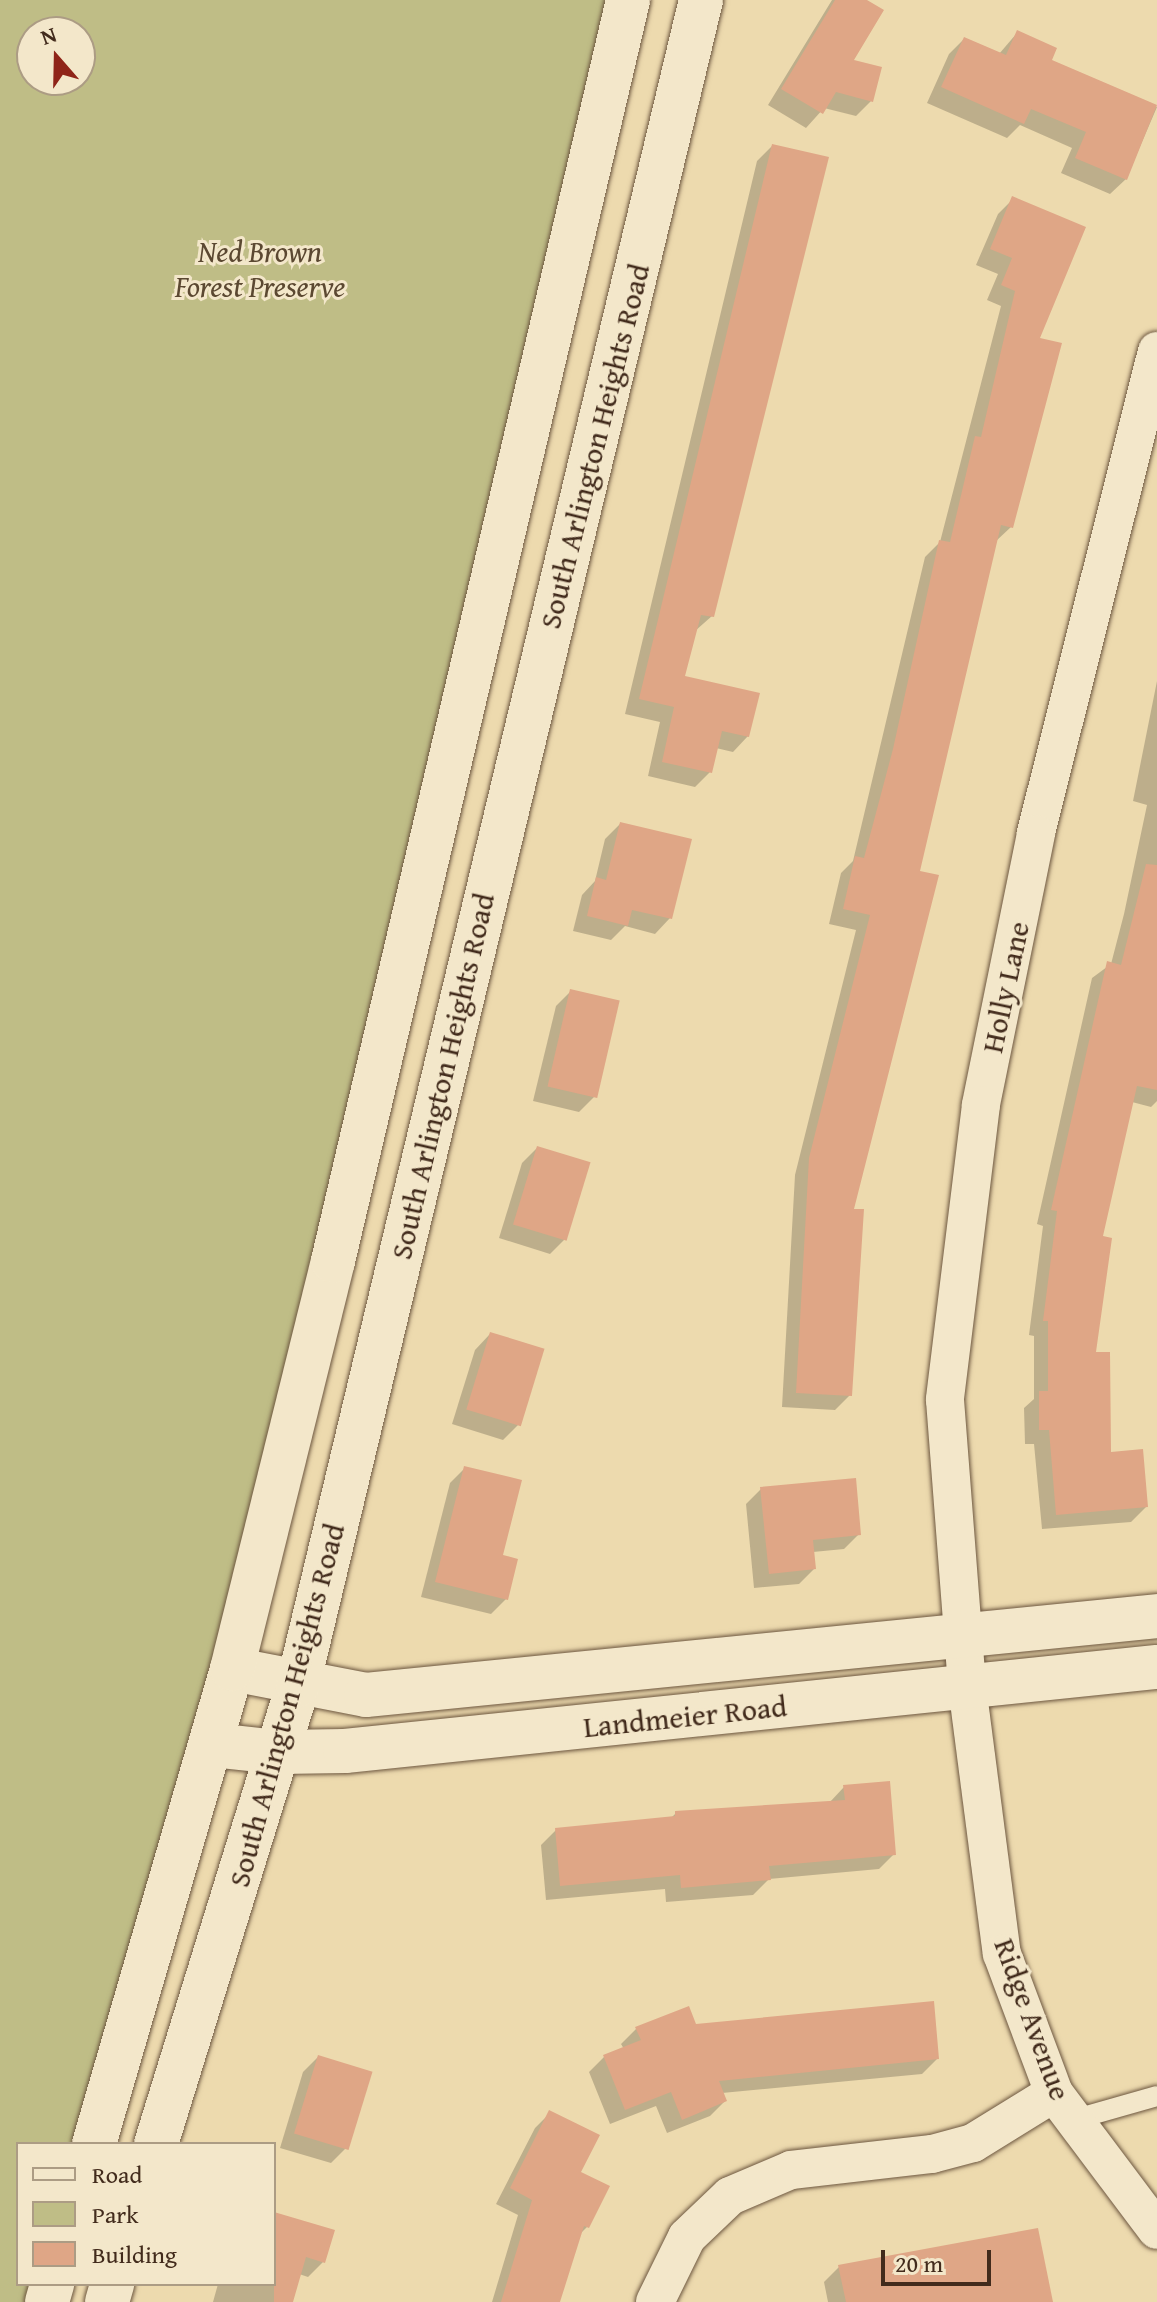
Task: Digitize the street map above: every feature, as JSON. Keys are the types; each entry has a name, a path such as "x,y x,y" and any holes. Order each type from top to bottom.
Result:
{"main road":[{"name":"South Arlington Heights Road","path":"95,2142 213,1745 232,1669 331,1270 628,0"},
{"name":"South Arlington Heights Road","path":"157,2142 298,1685 701,0"},
{"name":"Landmeier Road","path":"232,1669 298,1685 366,1695 1157,1616"},
{"name":"Landmeier Road","path":"213,1745 279,1752 345,1751 1157,1667"}],"street":[{"name":"Holly Lane","path":"962,1636 945,1400 981,1105 1036,834 1157,351"},
{"name":"Ridge Avenue","path":"962,1636 1002,1954 1064,2106 1157,2230"},
{"path":"655,2302 687,2237 730,2196 791,2170 932,2154 973,2143 1064,2106"}],"lane":[{"path":"1064,2106 1157,2096"}],"green space":[{"name":"Ned Brown Forest Preserve","path":"0,0 628,0 94,2142 16,2142 16,2286 51,2286 47,2302 0,2302"}],"building":[{"path":"835,0 867,0 884,10 854,60 882,67 873,102 836,92 823,114 781,89"},
{"path":"1017,30 1057,48 1052,60 1157,105 1127,180 1075,158 1086,132 1031,109 1024,124 941,87 964,37 1006,55"},
{"path":"772,144 829,157 714,617 701,615 685,676 760,693 749,737 722,731 712,773 662,762 674,707 639,699"},
{"path":"1012,196 1086,227 1040,338 1062,343 1013,528 1001,525 920,871 939,875 854,1209 864,1209 852,1396 796,1393 809,1158 870,915 843,909 855,856 864,858 893,749 939,540 950,542 975,436 981,437 1015,291 1001,285 1012,258 990,249"},
{"path":"620,822 692,839 672,919 632,910 628,926 587,916 596,877 606,880"},
{"path":"1146,864 1157,865 1157,1090 1137,1086 1103,1236 1112,1238 1096,1352 1110,1352 1111,1452 1143,1449 1148,1507 1056,1515 1049,1430 1039,1430 1039,1391 1048,1391 1048,1321 1043,1321 1057,1211 1051,1210 1107,961 1121,965"},
{"path":"570,989 620,1000 597,1098 548,1086"},
{"path":"537,1146 591,1162 567,1241 513,1224"},
{"path":"490,1332 545,1349 521,1426 466,1409"},
{"path":"464,1466 522,1480 503,1555 518,1559 508,1600 435,1582"},
{"path":"856,1478 861,1535 813,1540 816,1569 769,1574 760,1487"},
{"path":"890,1781 896,1855 769,1866 771,1880 681,1888 680,1875 560,1886 555,1828 675,1816 675,1811 845,1800 843,1785"},
{"path":"934,2001 939,2059 719,2081 727,2101 682,2120 671,2092 625,2110 603,2055 641,2040 635,2027 689,2006 696,2024"},
{"path":"318,2055 373,2072 349,2150 294,2133"},
{"path":"549,2110 600,2135 581,2172 610,2186 589,2228 584,2226 560,2302 501,2302 532,2200 510,2188"},
{"path":"276,2213 335,2230 325,2263 306,2257 293,2302 274,2302"},
{"path":"1038,2228 1053,2302 846,2302 838,2265"}]}
